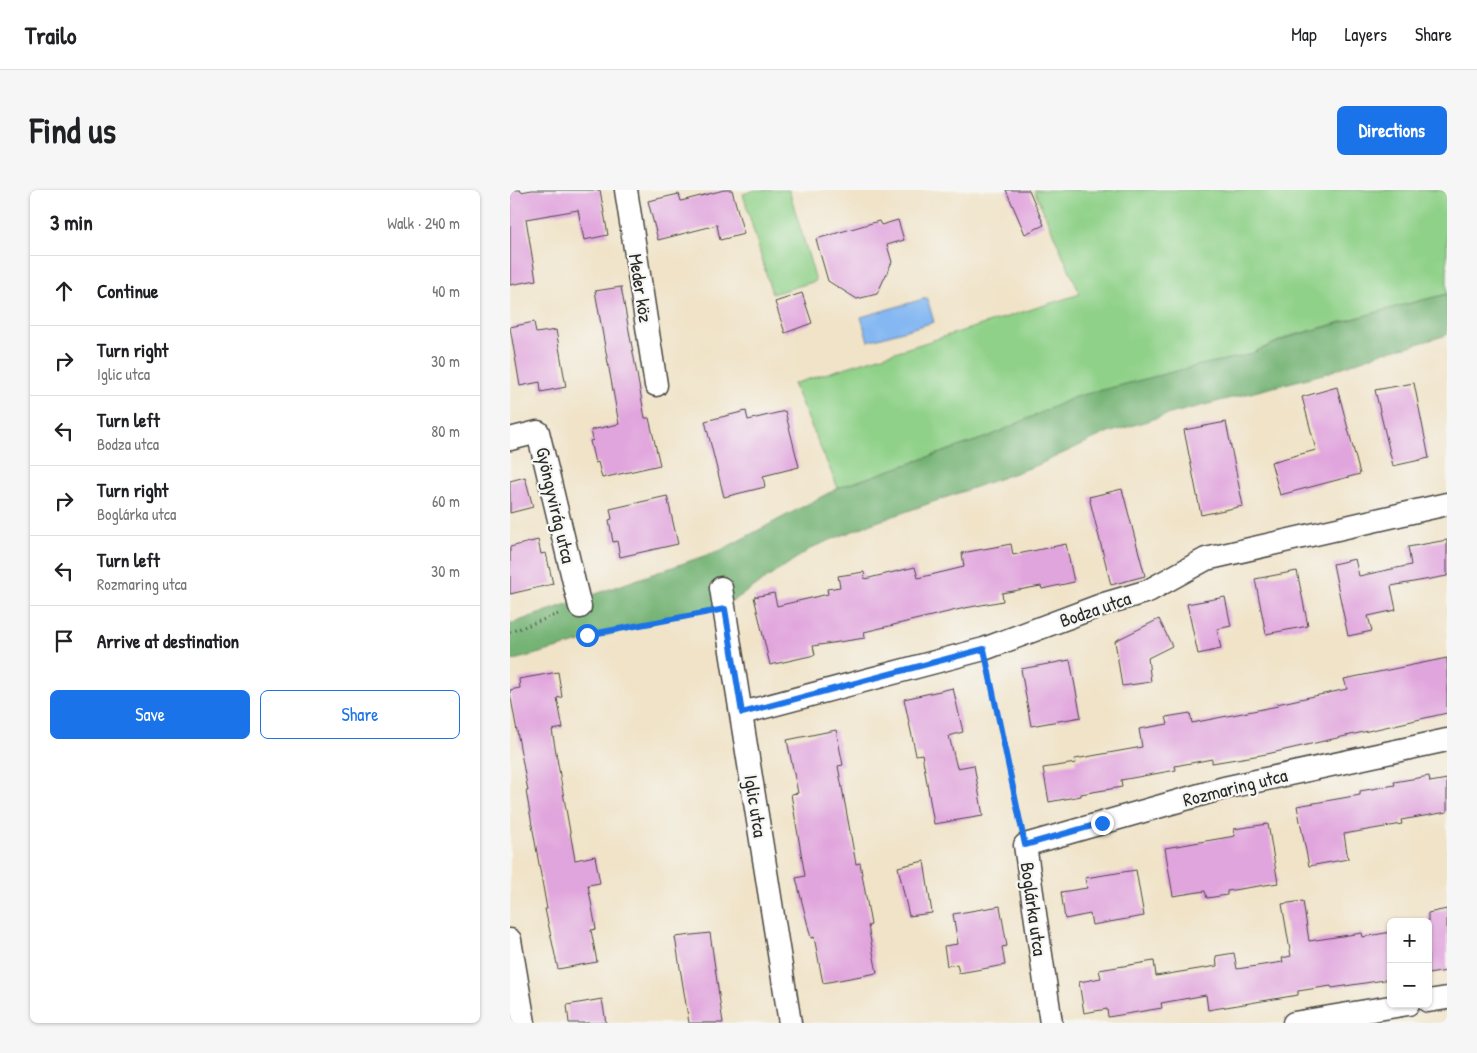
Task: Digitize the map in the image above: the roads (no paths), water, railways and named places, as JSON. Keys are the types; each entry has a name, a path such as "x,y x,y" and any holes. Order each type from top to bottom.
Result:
{"street":[{"name":"Meder köz","path":"626,190 656,385"},
{"name":"Gyöngyvirág utca","path":"510,439 538,432 580,607"},
{"name":"Bodza utca","path":"742,713 984,649 1104,604 1148,591 1206,559 1447,504"},
{"name":"Iglic utca","path":"723,599 790,1023"},
{"name":"Rozmaring utca","path":"1025,845 1224,788 1447,740"},
{"name":"Boglárka utca","path":"1025,845 1051,1023"},
{"path":"510,940 524,1023"},
{"path":"1432,1000 1447,998"},
{"path":"1294,1023 1387,1008"}],"water":[{"path":"927,298 934,322 868,341 861,317"}]}
